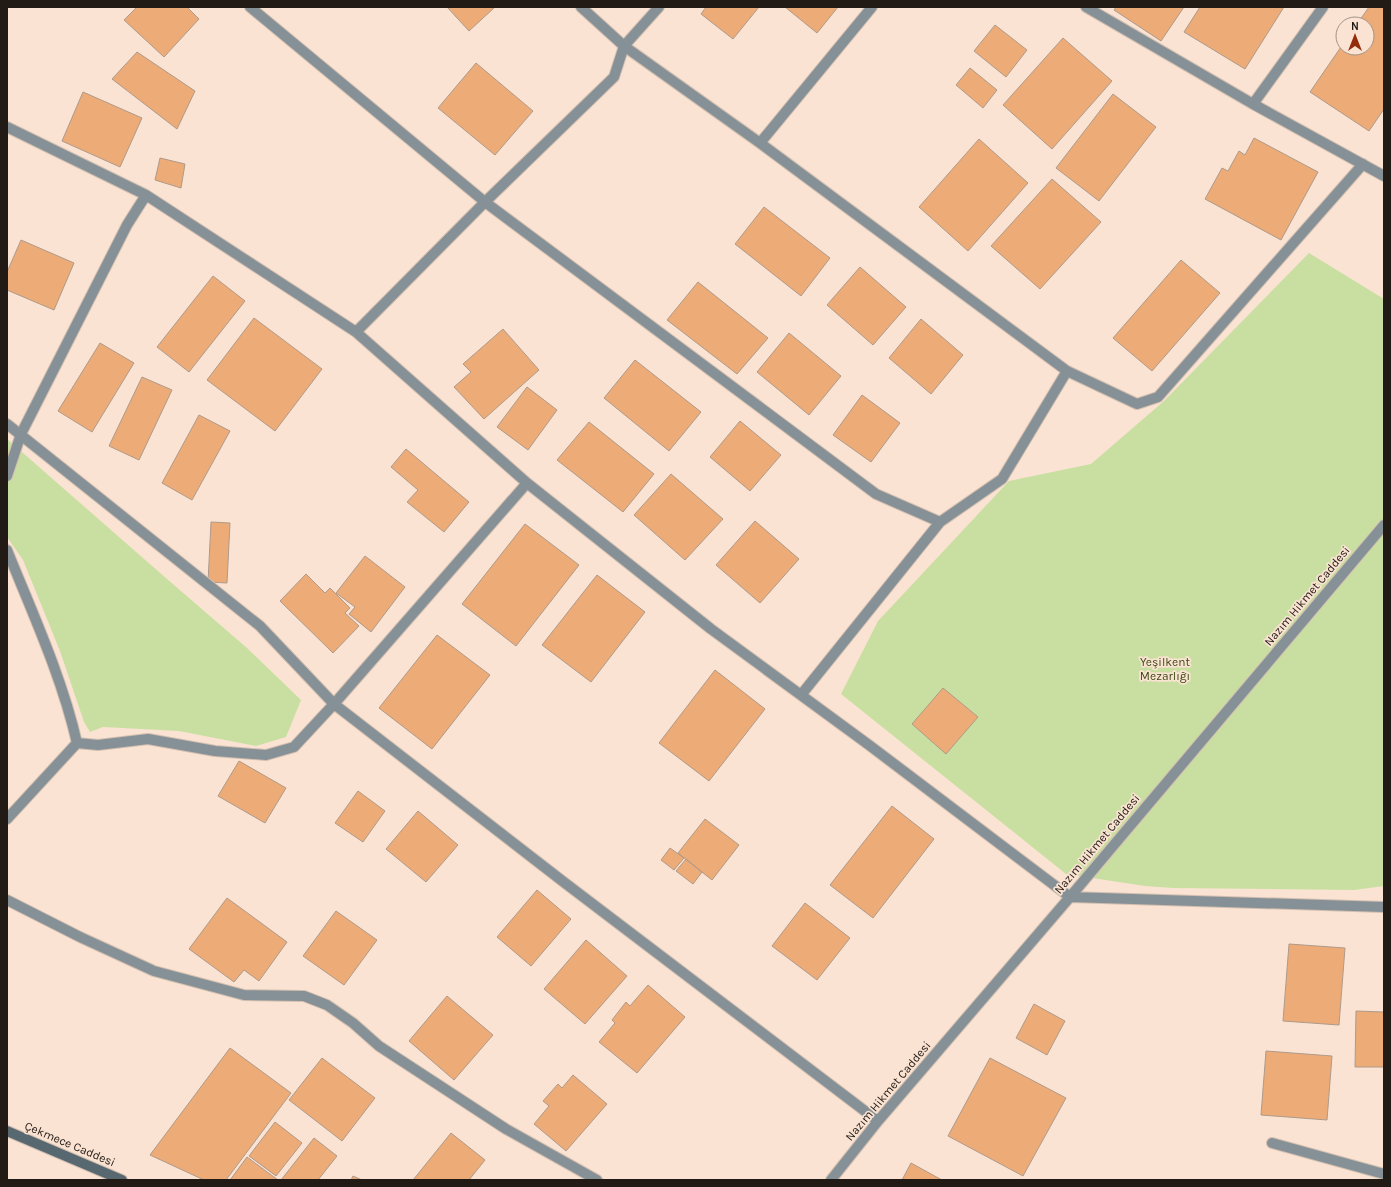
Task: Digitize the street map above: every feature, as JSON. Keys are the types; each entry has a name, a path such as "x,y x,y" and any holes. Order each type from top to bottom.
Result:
{"main road":[{"name":"Çekmece Caddesi","path":"7,1131 122,1180"}],"street":[{"path":"250,7 485,202 876,494 940,522"},
{"path":"581,7 624,46 760,143 1067,371 1137,404 1158,397 1363,164"},
{"path":"356,332 485,202 614,77 624,46 659,7"},
{"path":"760,143 872,7"},
{"path":"1086,7 1253,104 1384,176"},
{"path":"1253,104 1323,7"},
{"path":"7,127 146,195 356,332 526,482 711,628 1070,897 1384,907"},
{"path":"7,476 21,434 127,226 146,195"},
{"path":"801,695 940,522 1002,479 1067,371"},
{"path":"7,424 260,626 334,704 571,888 878,1121"},
{"path":"77,743 98,745 148,739 215,751 266,755 294,747 334,704 526,482"},
{"name":"Nazım Hikmet Caddesi","path":"831,1180 878,1121 1070,897 1384,525"},
{"path":"7,550 44,640 72,722 77,743"},
{"path":"7,819 77,743"},
{"path":"7,900 80,937 154,971 244,995 304,996 327,1005 353,1023 380,1046 500,1124 597,1180"},
{"path":"1272,1143 1384,1174"}],"green space":[{"name":"Yeşilkent Mezarlığı","path":"1309,253 1384,299 1384,886 1354,890 1173,888 1145,886 1066,874 841,694 878,621 1009,481 1091,464 1164,401"},
{"path":"7,439 247,648 301,700 286,737 256,746 179,731 103,727 90,732 84,722 60,651 23,560 7,537"}],"building":[{"path":"137,7 187,7 199,19 164,57 124,20"},
{"path":"447,7 495,7 469,31"},
{"path":"706,7 759,7 733,39 701,14"},
{"path":"785,7 838,7 817,33"},
{"path":"1116,7 1184,7 1161,41 1114,10"},
{"path":"1200,7 1284,7 1245,69 1184,32"},
{"path":"1369,7 1384,8 1384,109 1369,131 1310,92 1335,56 1375,56 1375,16 1363,16"},
{"path":"995,25 1027,50 1006,77 974,51"},
{"path":"1063,38 1112,81 1052,149 1003,105"},
{"path":"137,52 195,91 177,129 112,79"},
{"path":"476,63 533,111 495,155 438,108"},
{"path":"970,68 997,90 983,108 956,85"},
{"path":"83,92 142,118 120,167 62,141"},
{"path":"1113,94 1156,127 1099,201 1056,168"},
{"path":"1254,138 1318,172 1281,240 1205,199 1222,168 1228,171 1239,151 1245,155"},
{"path":"979,139 1028,183 968,251 919,207"},
{"path":"160,158 185,164 181,188 155,180"},
{"path":"1052,179 1101,222 1040,289 991,246"},
{"path":"764,207 830,258 801,296 735,244"},
{"path":"21,240 74,263 54,310 7,290 7,272"},
{"path":"1181,260 1220,293 1152,371 1113,338"},
{"path":"860,267 906,307 873,345 827,305"},
{"path":"213,276 245,301 189,372 157,347"},
{"path":"698,282 768,338 737,374 667,320"},
{"path":"254,318 322,369 275,431 207,380"},
{"path":"921,319 963,355 931,394 889,358"},
{"path":"503,329 539,370 484,419 454,387 471,372 463,364"},
{"path":"789,333 841,376 809,415 757,372"},
{"path":"100,343 134,363 92,432 58,411"},
{"path":"635,360 701,412 669,451 604,398"},
{"path":"142,377 172,390 139,460 109,446"},
{"path":"527,387 557,410 528,450 497,427"},
{"path":"862,395 900,423 871,462 833,435"},
{"path":"199,415 230,431 192,500 162,483"},
{"path":"740,421 781,455 750,491 710,457"},
{"path":"589,422 654,474 623,512 557,460"},
{"path":"406,449 469,502 444,532 407,502 418,490 391,467"},
{"path":"671,474 723,519 685,560 634,515"},
{"path":"755,521 799,559 760,603 716,565"},
{"path":"211,522 230,523 227,583 208,582"},
{"path":"525,524 579,565 516,646 462,604"},
{"path":"365,556 405,587 371,632 349,614 355,607 336,593"},
{"path":"306,574 325,593 330,588 350,608 345,613 359,626 333,653 280,601"},
{"path":"597,575 645,612 591,682 542,645"},
{"path":"437,635 490,675 432,749 379,708"},
{"path":"715,670 765,709 709,781 659,743"},
{"path":"943,688 978,717 946,754 912,724"},
{"path":"239,761 286,788 265,823 218,796"},
{"path":"358,791 385,811 363,842 335,823"},
{"path":"892,806 934,839 873,918 830,885"},
{"path":"418,811 458,845 426,882 386,849"},
{"path":"705,819 739,845 712,880 678,853"},
{"path":"670,848 684,858 674,870 661,860"},
{"path":"686,859 702,872 693,884 676,871"},
{"path":"537,890 571,919 531,966 497,937"},
{"path":"227,898 287,942 259,981 244,970 234,982 189,949"},
{"path":"805,903 850,938 817,980 772,946"},
{"path":"336,911 377,940 344,985 303,956"},
{"path":"586,940 627,976 585,1024 544,989"},
{"path":"1289,944 1345,948 1339,1025 1283,1021"},
{"path":"648,985 685,1017 637,1073 599,1042 615,1023 612,1020 626,1002 630,1006"},
{"path":"447,996 493,1035 454,1080 409,1041"},
{"path":"1034,1004 1065,1021 1047,1055 1016,1038"},
{"path":"1356,1011 1384,1012 1384,1067 1355,1067"},
{"path":"230,1048 291,1093 226,1180 204,1180 150,1155"},
{"path":"1266,1051 1332,1056 1327,1120 1261,1115"},
{"path":"322,1058 375,1098 342,1141 289,1100"},
{"path":"990,1058 1066,1098 1023,1176 948,1136"},
{"path":"573,1075 607,1104 566,1151 534,1124 549,1106 543,1101 558,1084 562,1088"},
{"path":"275,1122 302,1143 276,1176 249,1156"},
{"path":"451,1133 485,1160 469,1180 413,1180"},
{"path":"314,1138 337,1156 318,1180 281,1180"},
{"path":"247,1157 278,1180 230,1180"},
{"path":"911,1163 942,1180 902,1180"},
{"path":"353,1176 362,1180 351,1180"}]}
